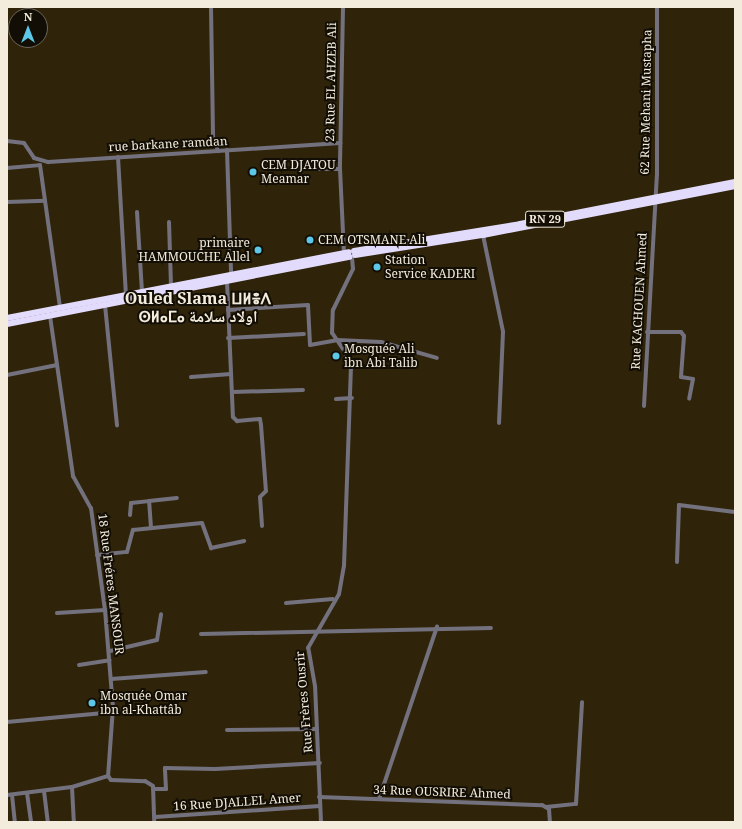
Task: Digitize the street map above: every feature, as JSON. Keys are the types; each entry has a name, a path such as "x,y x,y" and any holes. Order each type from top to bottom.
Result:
{"highway":[{"name":"RN 29","path":"7,324 227,281 351,254 483,236 735,182"},
{"name":"RN 29","path":"7,318 231,273 351,254 735,186"}],"street":[{"path":"211,7 213,137 218,151"},
{"name":"23 Rue EL AHZEB Ali","path":"343,7 340,169 351,254"},
{"name":"62 Rue Mehani Mustapha","path":"654,200 657,7"},
{"name":"rue barkane ramdan","path":"7,141 24,142 34,158 48,162 118,156 340,143"},
{"path":"227,150 231,273"},
{"path":"118,156 126,294"},
{"path":"7,168 40,165 60,307"},
{"path":"296,170 340,169"},
{"name":"Rue KACHOUEN Ahmed","path":"644,406 654,200"},
{"path":"7,202 45,201"},
{"path":"137,212 142,291"},
{"path":"169,222 171,285"},
{"path":"483,236 503,332 499,423"},
{"name":"Rue Frères Ousrir","path":"321,822 319,797 320,763 315,686 308,648 333,599 339,594 344,566 352,398 351,369 332,332 333,310 353,269 351,254"},
{"path":"227,281 228,338 233,417 237,421 260,419 266,490 260,497 262,526"},
{"path":"105,305 117,425"},
{"path":"228,310 308,305 310,345 336,340 381,342 437,358"},
{"name":"18 Rue Fréres MANSOUR","path":"50,316 73,476 91,508 105,610 110,651 113,706 108,776"},
{"path":"647,332 681,332 684,336 681,377 693,379 689,399"},
{"path":"228,338 304,334"},
{"path":"7,375 57,365"},
{"path":"191,377 231,374"},
{"path":"232,392 303,390"},
{"path":"336,399 352,398"},
{"path":"130,515 131,503 177,498"},
{"path":"149,501 151,528"},
{"path":"677,562 678,505 735,512"},
{"path":"97,555 127,552 132,530 202,523 211,548 244,541"},
{"path":"286,603 333,599"},
{"path":"57,613 105,610"},
{"path":"110,651 157,640 161,614"},
{"path":"379,799 437,627"},
{"path":"201,634 317,629 437,627 491,628"},
{"path":"79,665 110,660"},
{"path":"111,679 206,672"},
{"name":"34 Rue OUSRIRE Ahmed","path":"319,797 546,807 576,804 582,702"},
{"path":"7,722 104,713 107,707 113,706"},
{"path":"227,730 317,729"},
{"path":"153,789 166,789 165,768 215,769 320,763"},
{"path":"15,822 9,795 72,787 108,776 111,780 145,781 153,789 154,820"},
{"path":"72,787 74,822"},
{"path":"44,791 48,822"},
{"path":"27,793 31,822"},
{"name":"16 Rue DJALLEL Amer","path":"154,820 320,806"},
{"path":"546,807 550,822"}],"place":[{"name":"CEM DJATOU Meamar","path":"253,172"},
{"name":"CEM OTSMANE Ali","path":"310,240"},
{"name":"primaire HAMMOUCHE Allel","path":"258,250"},
{"name":"Station Service KADERI","path":"377,267"},
{"name":"Mosquée Ali ibn Abi Talib","path":"336,356"},
{"name":"Mosquée Omar ibn al-Khattâb","path":"92,703"}],"district":[{"name":"Ouled Slama ⵡⵍⴻⴷ ⵙⵍⴰⵎⴰ اولاد سلامة","path":"198,307"}]}
